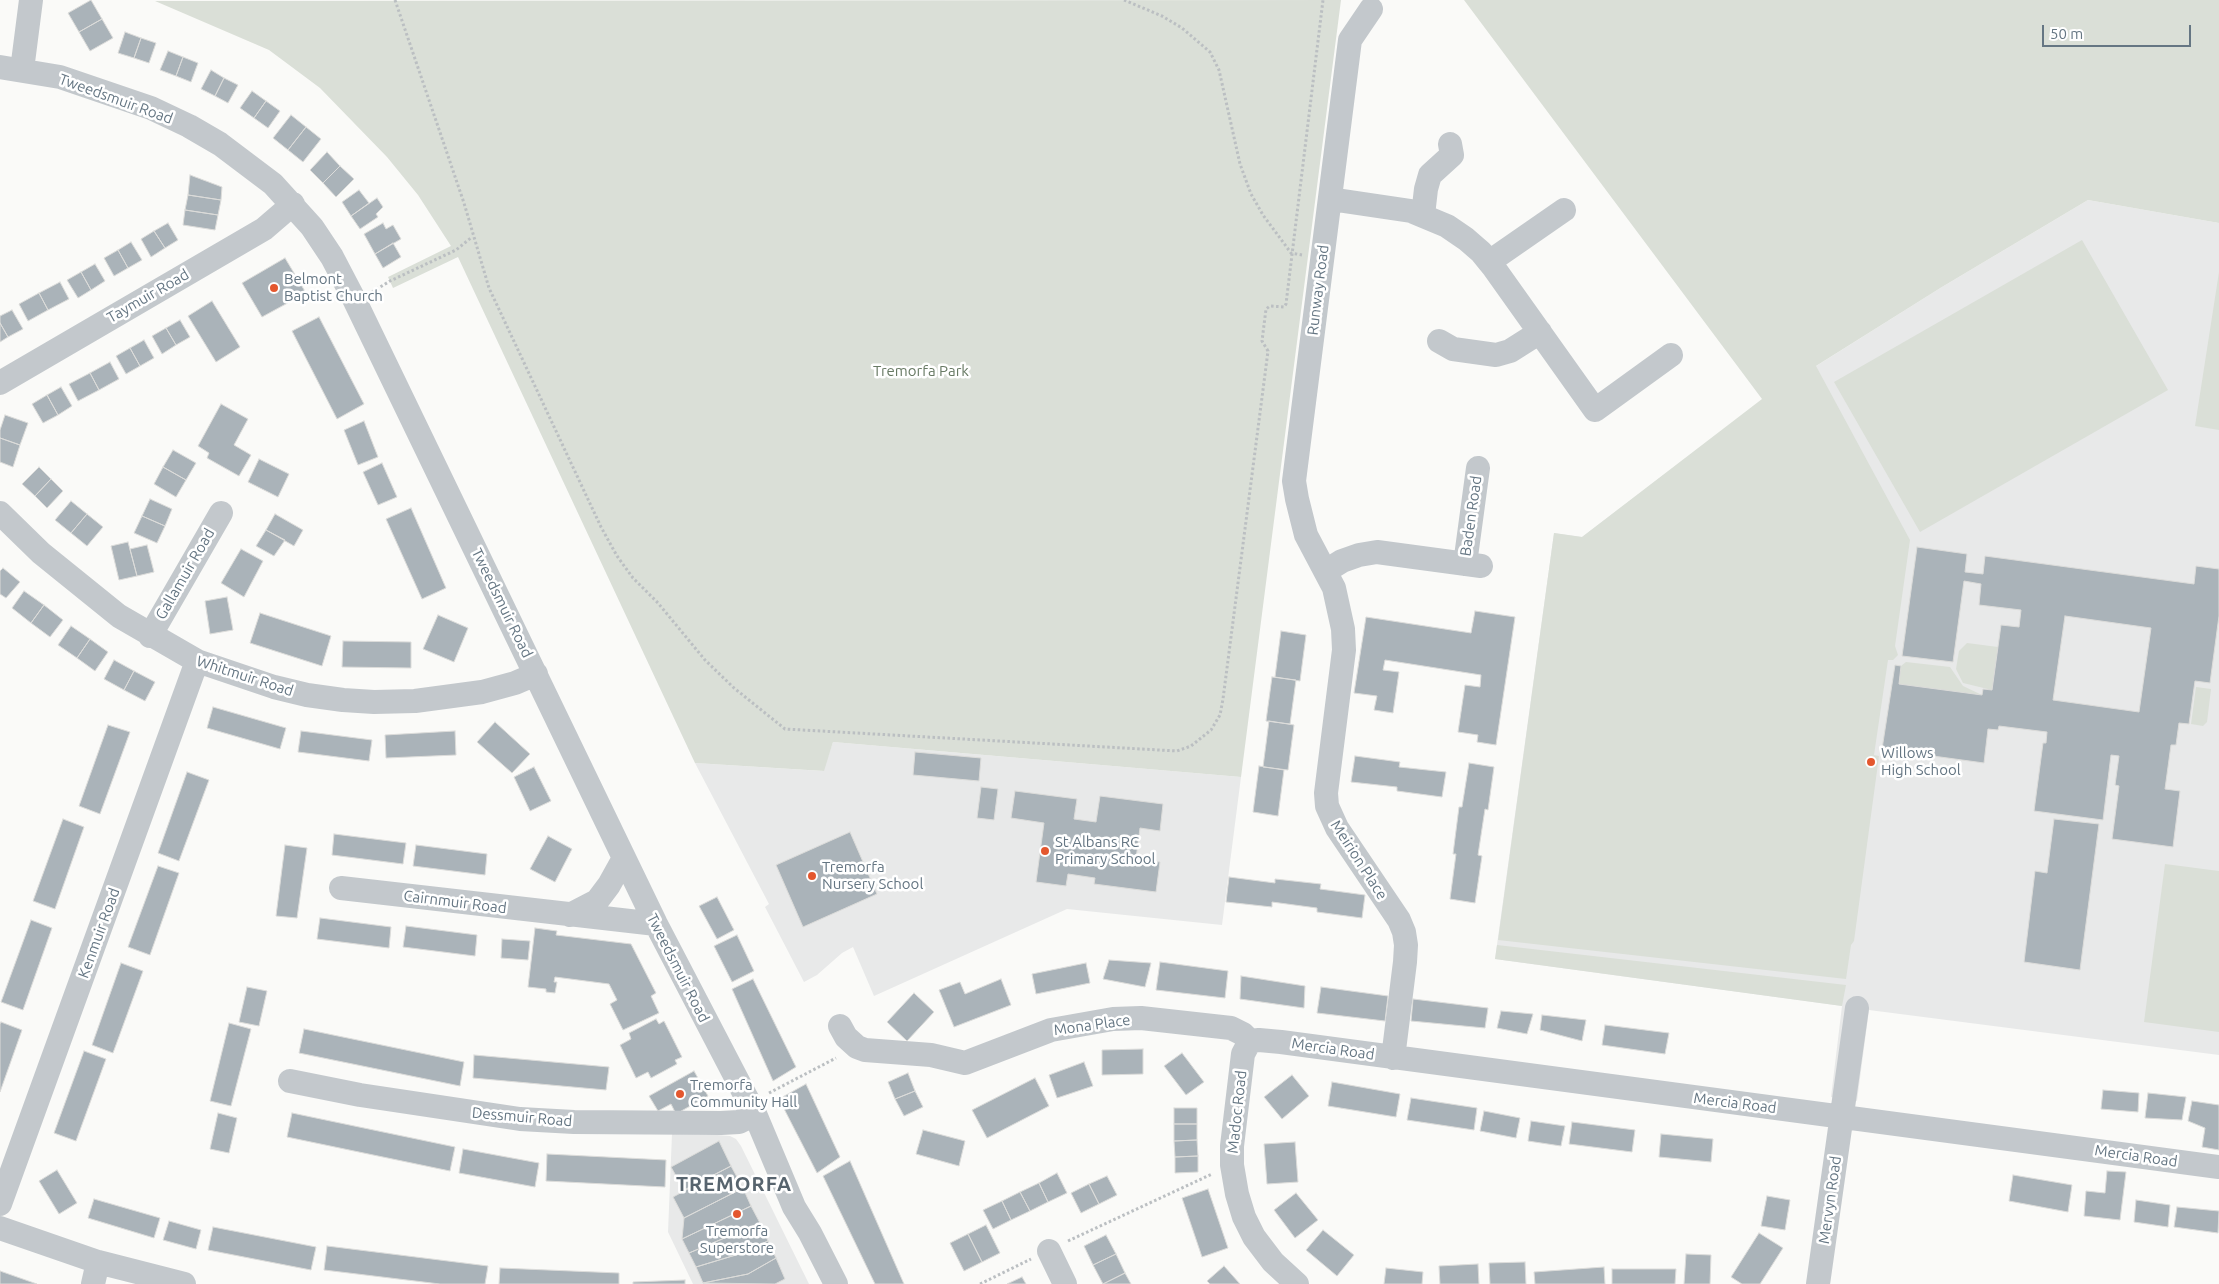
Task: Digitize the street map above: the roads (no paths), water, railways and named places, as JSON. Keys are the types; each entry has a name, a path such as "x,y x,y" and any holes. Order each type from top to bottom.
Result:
{"street":[{"path":"11,68 31,0"},
{"name":"Runway Road","path":"1326,571 1306,535 1294,481 1350,40 1371,9"},
{"name":"Tweedsmuir Road","path":"11,68 60,77 96,88 151,108 189,126 220,144 248,164 293,204 332,258 355,301 656,924 752,1109 788,1195 810,1232 836,1284"},
{"path":"1423,215 1426,189 1430,175 1452,155 1450,144"},
{"path":"1330,199 1394,208 1423,215 1453,230 1481,252 1595,410 1671,354"},
{"name":"Taymuir Road","path":"0,383 264,229 293,204"},
{"path":"1489,262 1564,210"},
{"path":"1439,341 1453,349 1496,355 1510,351 1540,332"},
{"name":"Baden Road","path":"1326,571 1342,561 1359,555 1377,552 1473,565 1478,468"},
{"name":"Whitmuir Road","path":"0,513 71,579 119,616 150,636 198,661 234,675 307,695 374,702 452,698 490,690 536,674"},
{"name":"Gallamuir Road","path":"150,636 221,513"},
{"name":"Meirion Place","path":"1326,571 1334,588 1341,611 1344,650 1326,792 1328,806 1337,828 1399,920 1404,932 1406,945 1405,962 1393,1058"},
{"name":"Kenmuir Road","path":"0,1204 198,661"},
{"path":"570,915 597,901 609,885 624,858"},
{"name":"Cairnmuir Road","path":"341,888 656,924"},
{"name":"Mervyn Road","path":"1818,1284 1856,1008"},
{"name":"Mona Place","path":"840,1026 846,1037 857,1047 873,1051 931,1056 965,1063 1051,1030 1113,1019 1149,1019 1231,1028 1243,1034 1250,1041"},
{"name":"Mercia Road","path":"1250,1041 1266,1040 2219,1167"},
{"name":"Madoc Road","path":"1250,1041 1243,1054 1232,1146 1232,1165 1237,1194 1244,1217 1254,1238 1274,1262 1297,1284"},
{"name":"Dessmuir Road","path":"290,1081 360,1095 520,1119 583,1123 739,1122 752,1109"},
{"path":"0,1228 96,1273 184,1284"},
{"path":"1049,1251 1066,1284"}],"place":[{"name":"Belmont Baptist Church","path":"274,288"},
{"name":"Willows High School","path":"1871,762"},
{"name":"St Albans RC Primary School","path":"1045,851"},
{"name":"Tremorfa Nursery School","path":"812,876"},
{"name":"Tremorfa Community Hall","path":"680,1094"},
{"name":"Tremorfa Superstore","path":"737,1214"}],"district":[{"name":"TREMORFA","path":"734,1184"}],"park label":[{"name":"Tremorfa Park","path":"921,371"}]}
